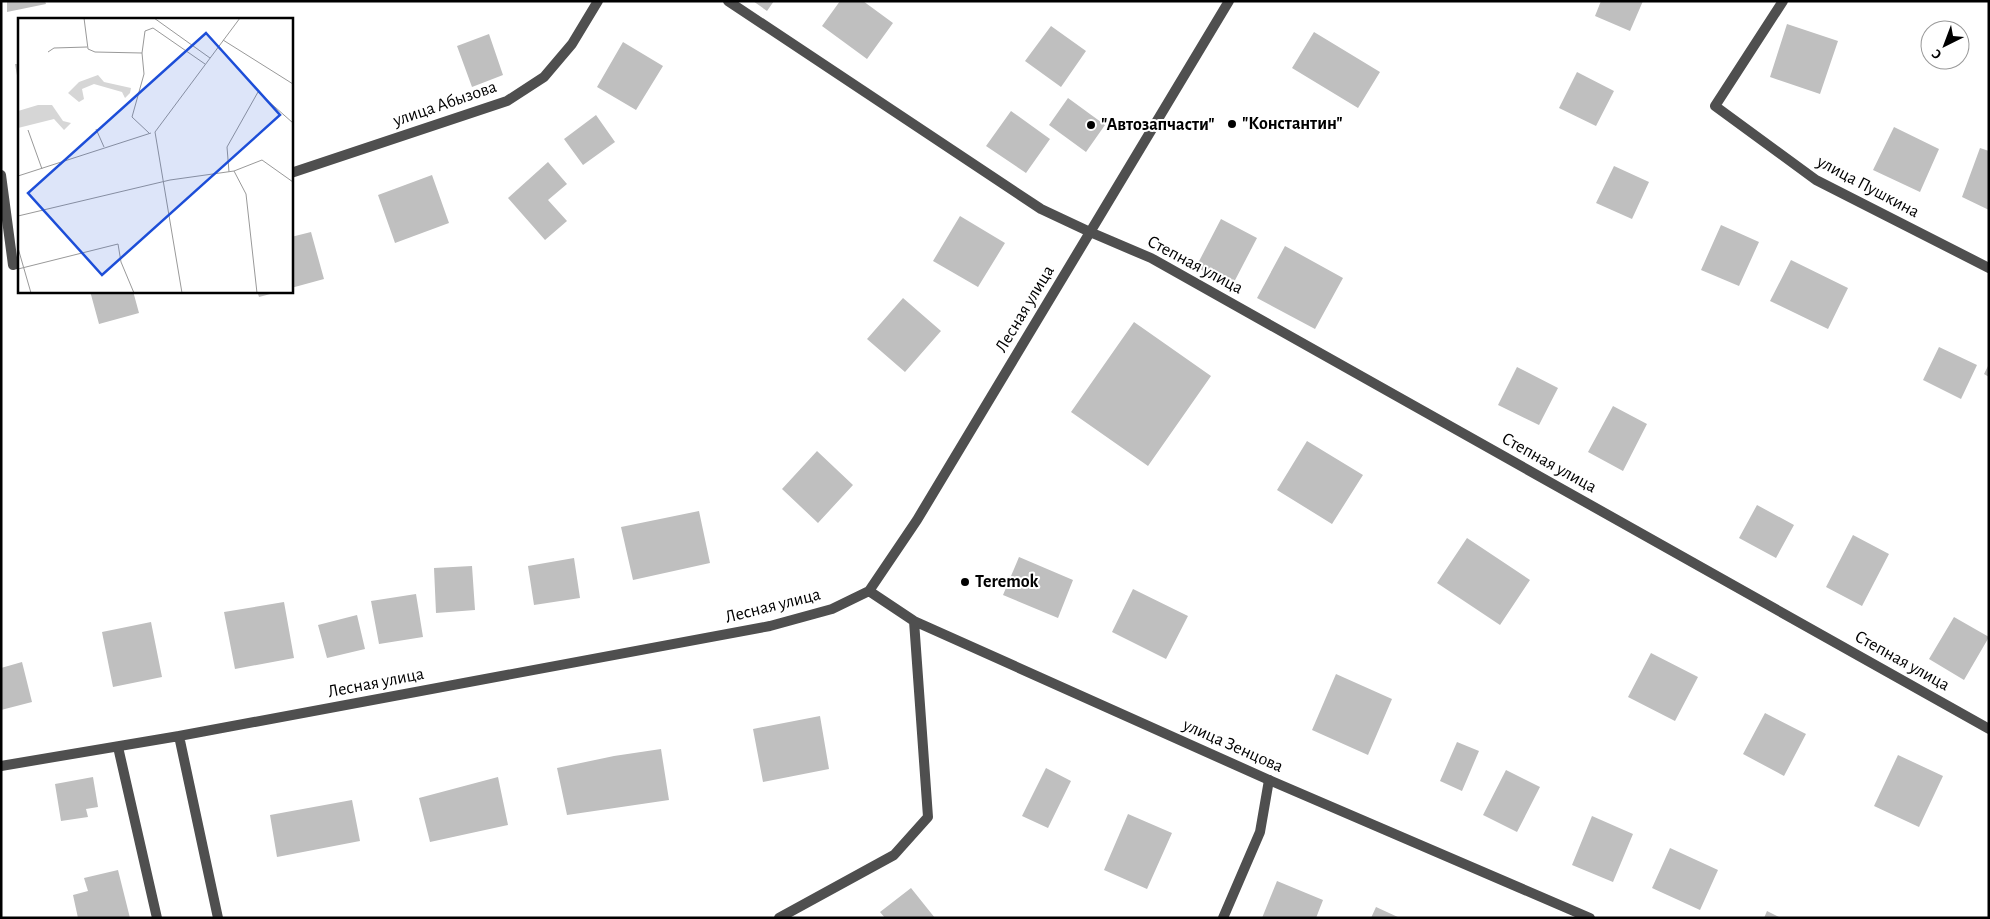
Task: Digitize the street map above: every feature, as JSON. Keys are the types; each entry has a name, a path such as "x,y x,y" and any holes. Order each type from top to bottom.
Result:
{"street":[{"name":"улица Абызова","path":"292,173 507,101 544,77 572,44 598,1"},
{"name":"Степная улица","path":"728,1 1041,210 1150,258 1989,729"},
{"name":"Лесная улица","path":"1,766 179,736 770,626 832,609 869,591 917,520 1229,1"},
{"name":"улица Пушкина","path":"1783,1 1715,106 1816,180 1989,268"},
{"path":"1,175 12,265 18,263"},
{"name":"улица Зенцова","path":"869,591 914,621 1269,780 1590,918"},
{"path":"779,918 894,855 928,817 914,621"},
{"path":"179,736 218,918"},
{"path":"118,747 157,918"},
{"path":"1223,918 1260,832 1269,780"}],"building":[{"path":"7,1 45,1 46,4 7,12"},
{"path":"753,1 774,1 767,11"},
{"path":"840,1 863,1 893,23 867,59 822,26"},
{"path":"1601,1 1643,1 1630,31 1595,16"},
{"path":"1787,24 1838,41 1820,94 1770,77"},
{"path":"1051,26 1086,51 1061,87 1025,61"},
{"path":"1314,32 1380,72 1358,108 1292,68"},
{"path":"489,34 503,75 472,87 457,46"},
{"path":"623,42 663,66 636,110 597,87"},
{"path":"15,64 18,64 18,81"},
{"path":"1577,72 1614,91 1596,126 1559,108"},
{"path":"1068,98 1105,125 1086,152 1049,125"},
{"path":"1011,111 1050,139 1026,173 986,146"},
{"path":"596,115 615,142 583,165 564,139"},
{"path":"1894,127 1939,149 1920,192 1873,170"},
{"path":"1980,148 1989,151 1989,210 1962,197"},
{"path":"548,162 567,184 548,200 567,221 545,240 508,198"},
{"path":"1614,166 1649,182 1632,219 1596,203"},
{"path":"432,175 449,223 395,243 378,195"},
{"path":"960,216 1005,243 978,287 933,261"},
{"path":"1221,219 1257,238 1232,286 1196,267"},
{"path":"1721,225 1759,242 1739,286 1701,270"},
{"path":"311,232 324,279 292,288 292,237"},
{"path":"1285,246 1343,278 1315,329 1257,298"},
{"path":"1791,260 1848,288 1828,329 1770,301"},
{"path":"90,292 133,292 139,313 99,324"},
{"path":"257,292 278,292 259,297"},
{"path":"903,298 941,331 905,372 867,339"},
{"path":"1134,322 1211,376 1148,466 1071,412"},
{"path":"1939,347 1977,365 1961,399 1923,380"},
{"path":"1989,364 1989,377 1984,374"},
{"path":"1517,367 1558,388 1539,425 1498,405"},
{"path":"1613,406 1647,424 1623,471 1588,452"},
{"path":"1307,441 1363,475 1332,524 1277,490"},
{"path":"817,451 853,485 818,523 782,489"},
{"path":"1757,505 1794,525 1776,558 1739,538"},
{"path":"699,511 710,563 633,580 621,527"},
{"path":"1853,535 1889,554 1862,606 1826,587"},
{"path":"1467,538 1530,580 1500,625 1437,583"},
{"path":"1019,557 1073,580 1058,618 1003,595"},
{"path":"574,558 580,598 534,605 528,566"},
{"path":"472,566 475,610 436,613 434,568"},
{"path":"1133,589 1188,616 1166,659 1112,632"},
{"path":"416,594 423,637 379,644 371,601"},
{"path":"284,602 294,658 235,669 224,612"},
{"path":"357,615 365,649 327,658 318,625"},
{"path":"1954,617 1989,637 1964,680 1929,659"},
{"path":"151,622 162,677 113,687 102,632"},
{"path":"1651,653 1698,677 1675,721 1628,697"},
{"path":"22,662 32,702 1,710 1,668"},
{"path":"1336,674 1392,699 1368,755 1312,730"},
{"path":"1765,713 1806,734 1784,776 1743,754"},
{"path":"820,716 829,769 763,782 753,729"},
{"path":"1457,742 1479,751 1462,791 1440,781"},
{"path":"661,749 669,800 567,815 557,768 614,756"},
{"path":"1898,755 1943,776 1919,827 1874,806"},
{"path":"1046,768 1071,781 1048,828 1022,816"},
{"path":"1506,770 1540,787 1517,832 1483,815"},
{"path":"93,777 98,807 86,809 88,817 61,821 55,784"},
{"path":"498,777 508,825 430,842 419,798"},
{"path":"352,800 360,841 277,857 270,815"},
{"path":"1128,814 1172,833 1147,889 1104,870"},
{"path":"1592,816 1633,834 1613,882 1572,865"},
{"path":"1670,848 1718,870 1700,910 1652,888"},
{"path":"118,870 130,918 78,918 73,895 88,891 84,878"},
{"path":"1277,881 1323,900 1316,918 1262,918"},
{"path":"911,888 935,918 885,918 880,912"},
{"path":"1376,907 1400,918 1371,918"},
{"path":"1767,911 1781,918 1764,918"}],"place":[{"name":"\"Константин\"","path":"1232,124"},
{"name":"\"Автозапчасти\"","path":"1091,125"},
{"name":"Teremok","path":"965,582"}]}
